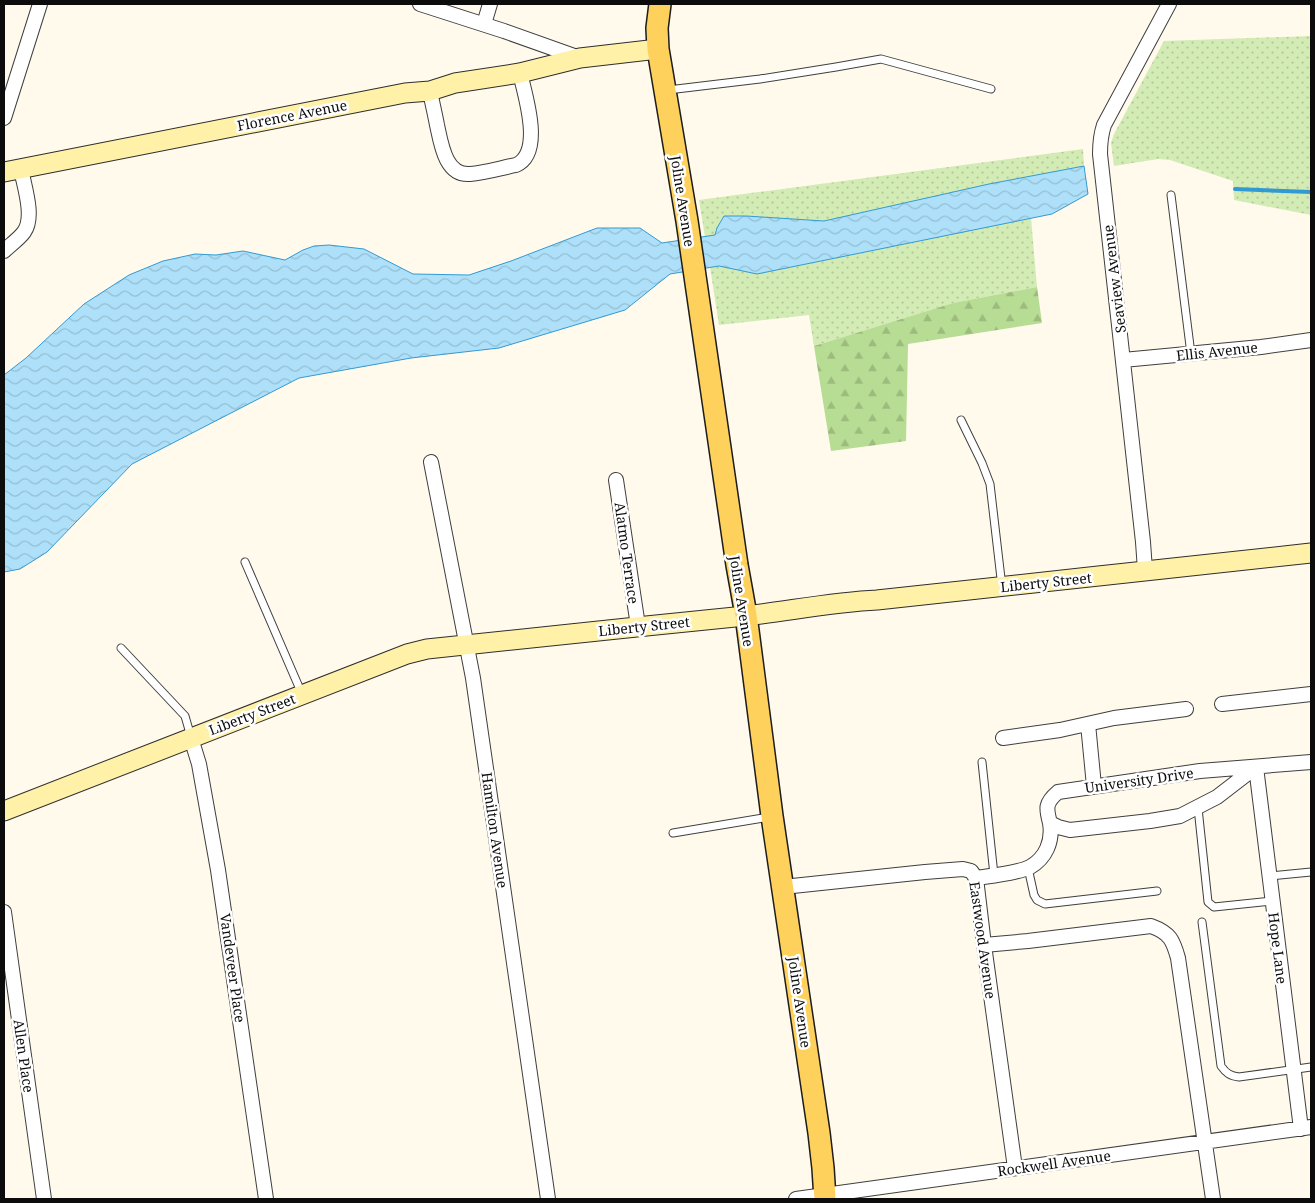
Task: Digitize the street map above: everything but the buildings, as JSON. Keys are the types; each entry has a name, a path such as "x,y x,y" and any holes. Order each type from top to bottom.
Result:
{"main road":[{"name":"Joline Avenue","path":"660,4 658,49 687,223 746,615 772,816 819,1133 825,1197"}],"street":[{"path":"4,118 40,4"},
{"path":"420,4 484,24 580,58"},
{"path":"484,24 490,4"},
{"name":"Seaview Avenue","path":"1145,570 1100,145 1104,125 1169,4"},
{"name":"Florence Avenue","path":"12,170 405,93 430,91 455,83 520,73 580,58 658,49"},
{"path":"430,91 443,153 448,163 460,172 469,174 516,165 520,164 526,157 532,137 520,73"},
{"path":"4,252 23,233 29,221 29,210 12,170"},
{"name":"Ellis Avenue","path":"1123,360 1311,340"},
{"name":"Hamilton Avenue","path":"431,462 473,678 548,1199"},
{"name":"Alatmo Terrace","path":"616,480 638,626"},
{"name":"Liberty Street","path":"4,811 407,654 427,649 746,615 855,601 1311,553"},
{"path":"1222,704 1311,694"},
{"path":"1003,738 1060,730 1114,718 1186,709"},
{"path":"1088,724 1094,786"},
{"name":"Vandeveer Place","path":"191,738 199,764 218,870 266,1199"},
{"name":"University Drive","path":"1028,868 1038,862 1048,848 1052,833 1046,810 1049,800 1058,792 1200,771 1311,762"},
{"path":"1050,824 1058,828 1070,830 1180,816 1217,797 1256,767"},
{"name":"Hope Lane","path":"1256,767 1294,1069 1306,1128"},
{"path":"976,878 1028,868"},
{"name":"Eastwood Avenue","path":"783,887 963,869 971,871 976,878 1015,1168"},
{"name":"Allen Place","path":"4,912 44,1199"},
{"path":"984,945 1028,942 1151,926 1162,930 1170,937 1178,958 1213,1199"},
{"name":"Rockwell Avenue","path":"796,1199 825,1197 1015,1168 1306,1128"}],"lane":[{"path":"665,90 760,79 881,58 991,89"},
{"path":"1171,195 1191,354"},
{"path":"961,420 990,484 1002,587"},
{"path":"245,562 302,695"},
{"path":"121,648 185,716 191,738"},
{"path":"982,762 994,875"},
{"path":"1198,808 1208,902 1214,907 1272,901"},
{"path":"673,833 772,816"},
{"path":"1028,868 1034,894 1037,900 1044,904 1157,891"},
{"path":"1269,876 1311,872"},
{"path":"1202,922 1221,1066 1225,1072 1239,1077 1311,1067"}],"green space":[{"path":"1311,36 1311,215 1234,200 1233,181 1170,160 1158,159 1114,166 1111,143 1114,134 1164,41"},
{"path":"1083,149 1084,166 989,184 824,221 724,216 715,235 705,237 699,200"},
{"path":"1031,218 1037,287 953,303 814,346 809,315 719,325 710,267 719,266 757,274"},
{"path":"1037,287 1042,323 908,344 906,441 831,451 814,346 953,303"}],"water":[{"path":"1084,166 1088,194 1052,214 757,274 719,266 670,274 625,310 499,348 411,358 299,378 132,464 47,552 20,569 4,572 4,375 26,358 84,304 129,275 163,261 195,254 216,255 243,251 285,260 314,246 329,245 364,249 413,274 469,275 597,228 640,228 662,243 715,235 724,216 824,221 989,184"}],"waterway":[{"path":"1235,189 1311,192"}]}
